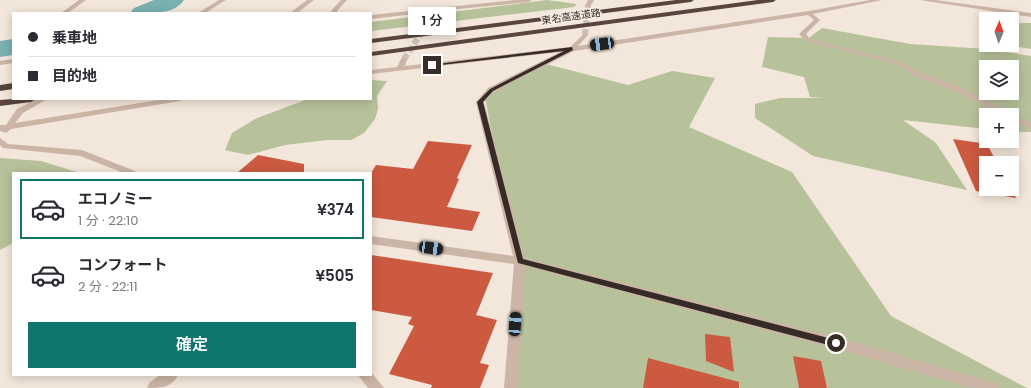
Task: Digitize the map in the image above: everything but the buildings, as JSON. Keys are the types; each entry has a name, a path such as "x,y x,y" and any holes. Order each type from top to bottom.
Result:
{"highway":[{"name":"東名高速道路","path":"372,41 691,0"},
{"name":"東名高速道路","path":"372,54 773,0"},
{"path":"0,88 12,86"},
{"path":"0,103 23,100"}],"street":[{"path":"65,12 83,0"},
{"path":"203,12 223,0"},
{"path":"294,12 311,0"},
{"path":"335,12 334,10 344,0"},
{"path":"372,17 529,0"},
{"path":"588,6 592,0"},
{"path":"372,72 572,49 810,13 879,0"},
{"path":"923,0 1031,15"},
{"path":"427,25 437,9"},
{"path":"810,13 817,20 802,34 808,40 898,63 919,75 955,88 995,108"},
{"path":"510,388 520,261 480,102 491,90 572,49 585,34"},
{"path":"400,69 404,59"},
{"path":"0,63 12,61"},
{"path":"41,100 20,111 4,127 0,140 6,146 82,153 130,172"},
{"path":"4,127 174,100"},
{"path":"1019,120 1031,126"},
{"path":"372,240 520,261 836,343 993,388"},
{"path":"154,388 169,376"},
{"path":"366,376 377,388"}],"green space":[{"path":"547,0 577,4 574,7 372,31 372,22"},
{"path":"1019,23 1031,23 1031,49 1019,47"},
{"path":"822,28 910,44 979,48 979,52 1006,52 1031,56 1031,132 1019,132 1019,108 979,108 979,128 903,120 936,143 967,190 813,156 755,118 755,104 780,98 824,98 810,97 804,77 762,67 768,37 809,38"},
{"path":"542,63 628,85 672,71 715,78 689,127 792,172 891,316 1027,388 515,388 519,277 485,97"},
{"path":"372,80 387,81 377,96 378,109 375,119 364,133 351,140 327,140 285,145 248,155 225,150 232,133 257,118 305,100 372,100"},
{"path":"0,158 41,161 77,172 12,172 12,244 0,250"}],"waterway":[{"path":"144,12 173,0"},
{"path":"0,49 12,47"}],"tunnel":[{"path":"585,35 588,6"},
{"path":"404,59 427,25"}],"route":[{"path":"432,65 572,49 491,90 480,102 520,261 836,343"}]}
